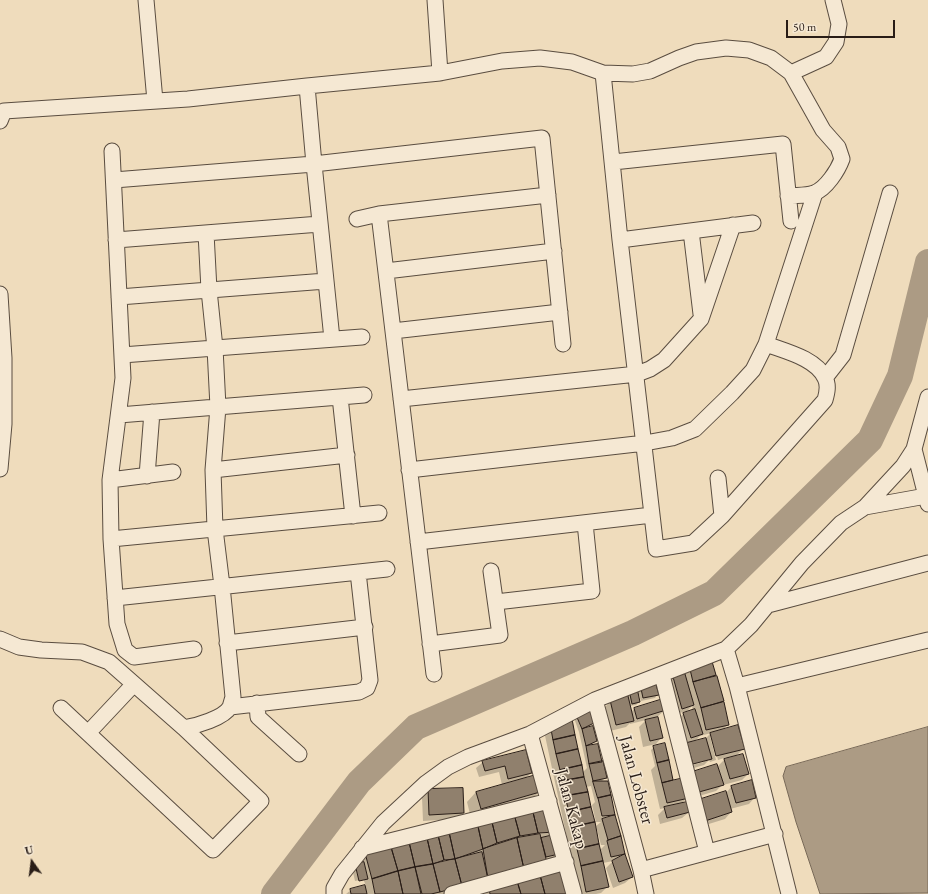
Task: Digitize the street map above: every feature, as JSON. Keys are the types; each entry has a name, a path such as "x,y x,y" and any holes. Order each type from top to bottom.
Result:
{"street":[{"path":"146,0 155,101"},
{"path":"435,0 440,73"},
{"path":"791,73 826,57 836,42 839,24 833,0"},
{"path":"0,121 4,111 188,99 440,73 502,61 540,58 572,62 603,72 633,74 650,71 696,52 726,48 749,50 770,58 791,73 823,130 838,147 842,159 838,169 829,182 815,193 788,196"},
{"path":"603,72 620,240 637,374 656,549 694,543 722,516 826,400 828,389 826,378 817,367 805,359 766,344"},
{"path":"307,86 332,339"},
{"path":"114,180 314,164 542,138 563,344"},
{"path":"613,162 783,144 791,221"},
{"path":"112,151 123,378 110,480 111,540 117,624 125,650 134,657 194,649"},
{"path":"410,470 644,444 672,438 695,429 753,370 766,344 815,193"},
{"path":"826,378 843,355 890,193"},
{"path":"357,219 379,214 548,195"},
{"path":"379,214 434,674"},
{"path":"620,240 753,223"},
{"path":"116,240 320,224"},
{"path":"401,399 637,374 650,370 664,360 701,319 732,225"},
{"path":"691,231 701,319"},
{"path":"184,728 196,726 223,714 230,707 233,697 215,529 213,470 218,407 206,234"},
{"path":"386,271 554,251"},
{"path":"119,297 326,281"},
{"path":"0,294 4,358 4,424 0,469"},
{"path":"394,331 560,312"},
{"path":"122,355 362,336"},
{"path":"119,415 364,395"},
{"path":"340,397 353,516"},
{"path":"334,894 334,888 342,874 383,823 426,783 448,767 468,757 530,734 596,700 726,649 751,625 802,562 842,524 864,507 894,476 914,449 928,397"},
{"path":"147,476 152,412"},
{"path":"864,507 927,500 914,449"},
{"path":"213,470 347,455"},
{"path":"110,480 173,472"},
{"path":"718,478 722,516"},
{"path":"111,540 379,513"},
{"path":"418,542 652,515"},
{"path":"496,602 592,591 585,523"},
{"path":"768,605 928,563"},
{"path":"115,598 387,569"},
{"path":"430,644 500,635 491,571"},
{"path":"230,707 359,692 367,688 370,680 358,572"},
{"path":"227,643 365,627"},
{"path":"0,638 19,647 41,650 82,652 109,662 184,728 261,801 214,850 61,708"},
{"path":"737,686 928,640"},
{"path":"726,649 737,686 789,894"},
{"path":"662,674 706,852"},
{"path":"88,733 134,684"},
{"name":"Jalan Lobster","path":"596,700 646,894"},
{"path":"257,703 258,717 299,754"},
{"name":"Jalan Kakap","path":"530,734 550,801 574,894"},
{"path":"362,848 550,801"},
{"path":"641,870 775,834"},
{"path":"452,894 566,862"}],"shaded area":[{"path":"928,727 928,893 820,894 796,822 783,776 786,767"}],"building":[{"path":"711,658 716,675 693,682 689,665"},
{"path":"685,674 694,705 682,709 673,677"},
{"path":"717,676 724,701 701,708 693,682"},
{"path":"655,681 659,695 643,698 640,684"},
{"path":"637,688 640,702 632,704 629,690"},
{"path":"628,696 634,721 616,725 610,700"},
{"path":"663,699 666,710 637,719 634,708"},
{"path":"724,702 729,725 706,730 701,708"},
{"path":"590,708 596,722 582,729 576,715"},
{"path":"695,709 703,734 691,738 683,713"},
{"path":"658,717 663,738 650,741 645,720"},
{"path":"572,719 575,735 553,740 550,724"},
{"path":"738,725 745,749 716,756 710,733"},
{"path":"593,726 597,741 586,746 582,729"},
{"path":"575,735 578,749 556,754 553,740"},
{"path":"706,738 712,759 693,764 687,743"},
{"path":"665,743 669,760 657,763 653,746"},
{"path":"598,744 602,762 589,764 586,746"},
{"path":"578,749 582,765 560,770 556,754"},
{"path":"526,750 532,773 508,779 505,766 485,771 482,761"},
{"path":"743,754 749,774 730,779 724,759"},
{"path":"669,760 673,780 662,783 657,763"},
{"path":"603,761 607,778 593,781 589,764"},
{"path":"717,764 724,785 699,792 692,772"},
{"path":"582,765 584,777 562,781 560,770"},
{"path":"536,775 540,792 481,809 476,792"},
{"path":"584,777 588,792 565,796 562,781"},
{"path":"684,778 689,798 667,803 662,783"},
{"path":"752,780 756,798 736,803 731,786"},
{"path":"593,781 608,781 611,795 598,798"},
{"path":"463,788 464,813 429,815 428,789"},
{"path":"726,791 732,812 705,821 698,800"},
{"path":"588,792 591,807 569,812 565,796"},
{"path":"611,795 615,815 602,816 598,798"},
{"path":"687,802 690,812 667,818 664,807"},
{"path":"546,806 555,832 538,833 532,808"},
{"path":"591,807 595,822 572,827 569,812"},
{"path":"532,808 538,833 520,836 514,814"},
{"path":"514,814 520,836 497,843 491,818"},
{"path":"615,815 621,836 608,840 602,819"},
{"path":"491,818 497,843 483,849 477,822"},
{"path":"477,822 483,849 455,859 449,832"},
{"path":"595,822 599,844 577,849 572,827"},
{"path":"449,832 455,859 444,860 438,835"},
{"path":"540,834 547,863 524,869 517,838"},
{"path":"558,834 563,853 546,857 541,838"},
{"path":"438,835 444,860 433,864 427,838"},
{"path":"621,836 625,854 611,857 607,841"},
{"path":"427,838 433,864 415,867 409,842"},
{"path":"517,838 524,869 488,879 483,849"},
{"path":"409,842 415,867 398,871 391,847"},
{"path":"599,844 603,861 581,866 577,849"},
{"path":"391,847 398,871 372,879 365,853"},
{"path":"482,852 488,879 462,886 455,859"},
{"path":"625,854 633,877 619,882 612,861"},
{"path":"455,859 462,886 440,892 433,864"},
{"path":"603,861 609,887 586,892 581,866"},
{"path":"364,862 368,879 359,881 355,864"},
{"path":"433,864 440,892 422,894 415,867"},
{"path":"565,865 574,894 545,894 540,875"},
{"path":"415,867 421,894 403,894 398,871"},
{"path":"398,871 403,894 375,894 372,879"},
{"path":"540,875 545,894 521,894 517,881"},
{"path":"517,881 521,894 490,894 489,889"},
{"path":"365,885 367,894 351,894 350,889"}],"waterway":[{"path":"274,894 359,782 416,727 633,633 714,593 870,440 900,376 928,262"}]}
